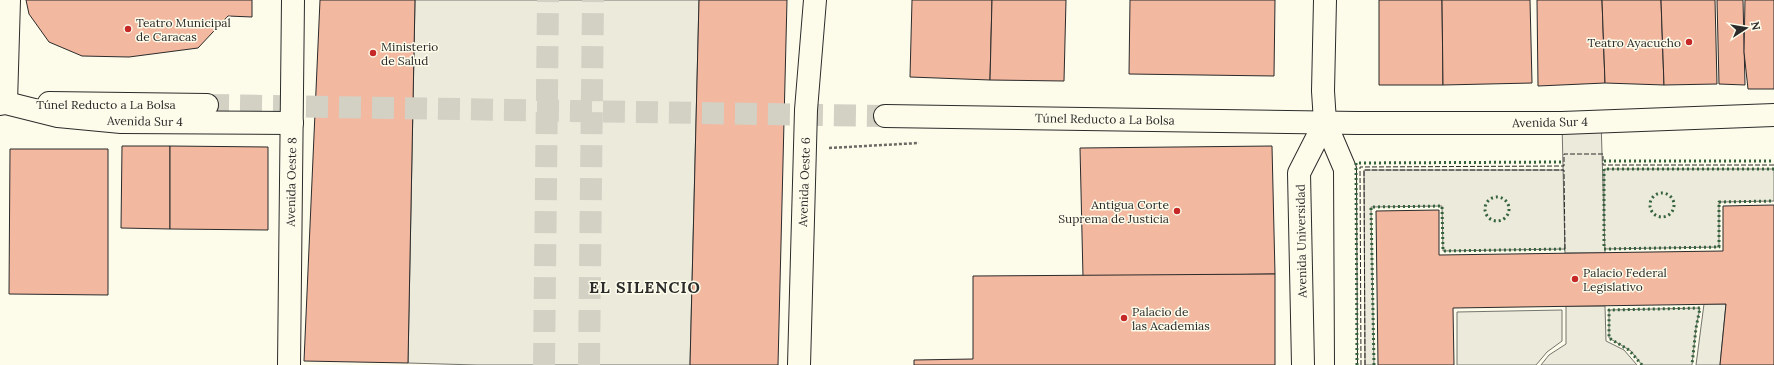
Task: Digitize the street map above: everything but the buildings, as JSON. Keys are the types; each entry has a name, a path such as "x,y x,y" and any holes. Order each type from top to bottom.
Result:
{"street":[{"path":"3,104 9,0"},
{"name":"Avenida Oeste 8","path":"290,365 293,0"},
{"name":"Avenida Oeste 6","path":"799,365 806,110 815,0"},
{"name":"Avenida Universidad","path":"1325,0 1323,91 1325,122 1345,169 1346,365"},
{"name":"Túnel Reducto a La Bolsa","path":"3,104 78,102 207,105"},
{"name":"Avenida Sur 4","path":"3,104 58,116 121,122 292,123"},
{"name":"Avenida Sur 4","path":"1325,122 1562,122 1774,115"},
{"name":"Túnel Reducto a La Bolsa","path":"885,116 1325,122"},
{"name":"Avenida Universidad","path":"1303,365 1300,173 1325,122"}],"shaded area":[{"path":"415,0 699,0 690,365 477,365 408,363"},
{"path":"1601,120 1605,253 1565,253 1562,123"},
{"path":"1604,169 1774,169 1774,201 1719,202 1719,247 1604,249"},
{"path":"1364,170 1564,170 1565,249 1443,251 1442,206 1371,207 1374,365 1365,365"},
{"path":"1704,304 1726,304 1720,365 1696,365"},
{"path":"1566,306 1605,306 1606,341 1624,350 1637,365 1541,365 1549,355 1566,344"},
{"path":"1700,308 1692,365 1642,365 1631,351 1609,338 1609,310"},
{"path":"1562,310 1562,341 1547,352 1536,365 1457,365 1457,312"}],"tunnel":[{"path":"544,365 548,0"},
{"path":"589,365 593,0"},
{"path":"207,105 885,116"}],"hedge":[{"path":"1604,161 1774,161"},
{"path":"1357,365 1356,163 1564,162"},
{"path":"1774,169 1604,169 1604,249 1719,247 1719,202 1774,201"},
{"path":"1662,193 1667,194 1673,200 1674,205 1673,210 1667,216 1662,217 1657,216 1651,210 1650,205 1651,200 1657,194 1662,193"},
{"path":"1497,197 1505,201 1509,209 1505,217 1497,221 1489,217 1485,209 1489,201 1497,197"},
{"path":"1374,365 1371,207 1442,206 1443,251 1565,249"},
{"path":"1642,365 1629,350 1609,338 1609,310 1700,308 1692,365"}],"fence":[{"path":"1361,365 1360,167 1564,166 1564,154 1603,154 1603,165 1774,165"},
{"path":"1365,365 1364,170 1564,170 1565,249"}],"place":[{"name":"Teatro Municipal de Caracas","path":"128,29"},
{"name":"Teatro Ayacucho","path":"1689,42"},
{"name":"Ministerio de Salud","path":"373,53"},
{"name":"Antigua Corte Suprema de Justicia","path":"1177,211"},
{"name":"Palacio Federal Legislativo","path":"1575,279"},
{"name":"Palacio de las Academias","path":"1124,318"}],"district":[{"name":"EL SILENCIO","path":"645,287"}]}
